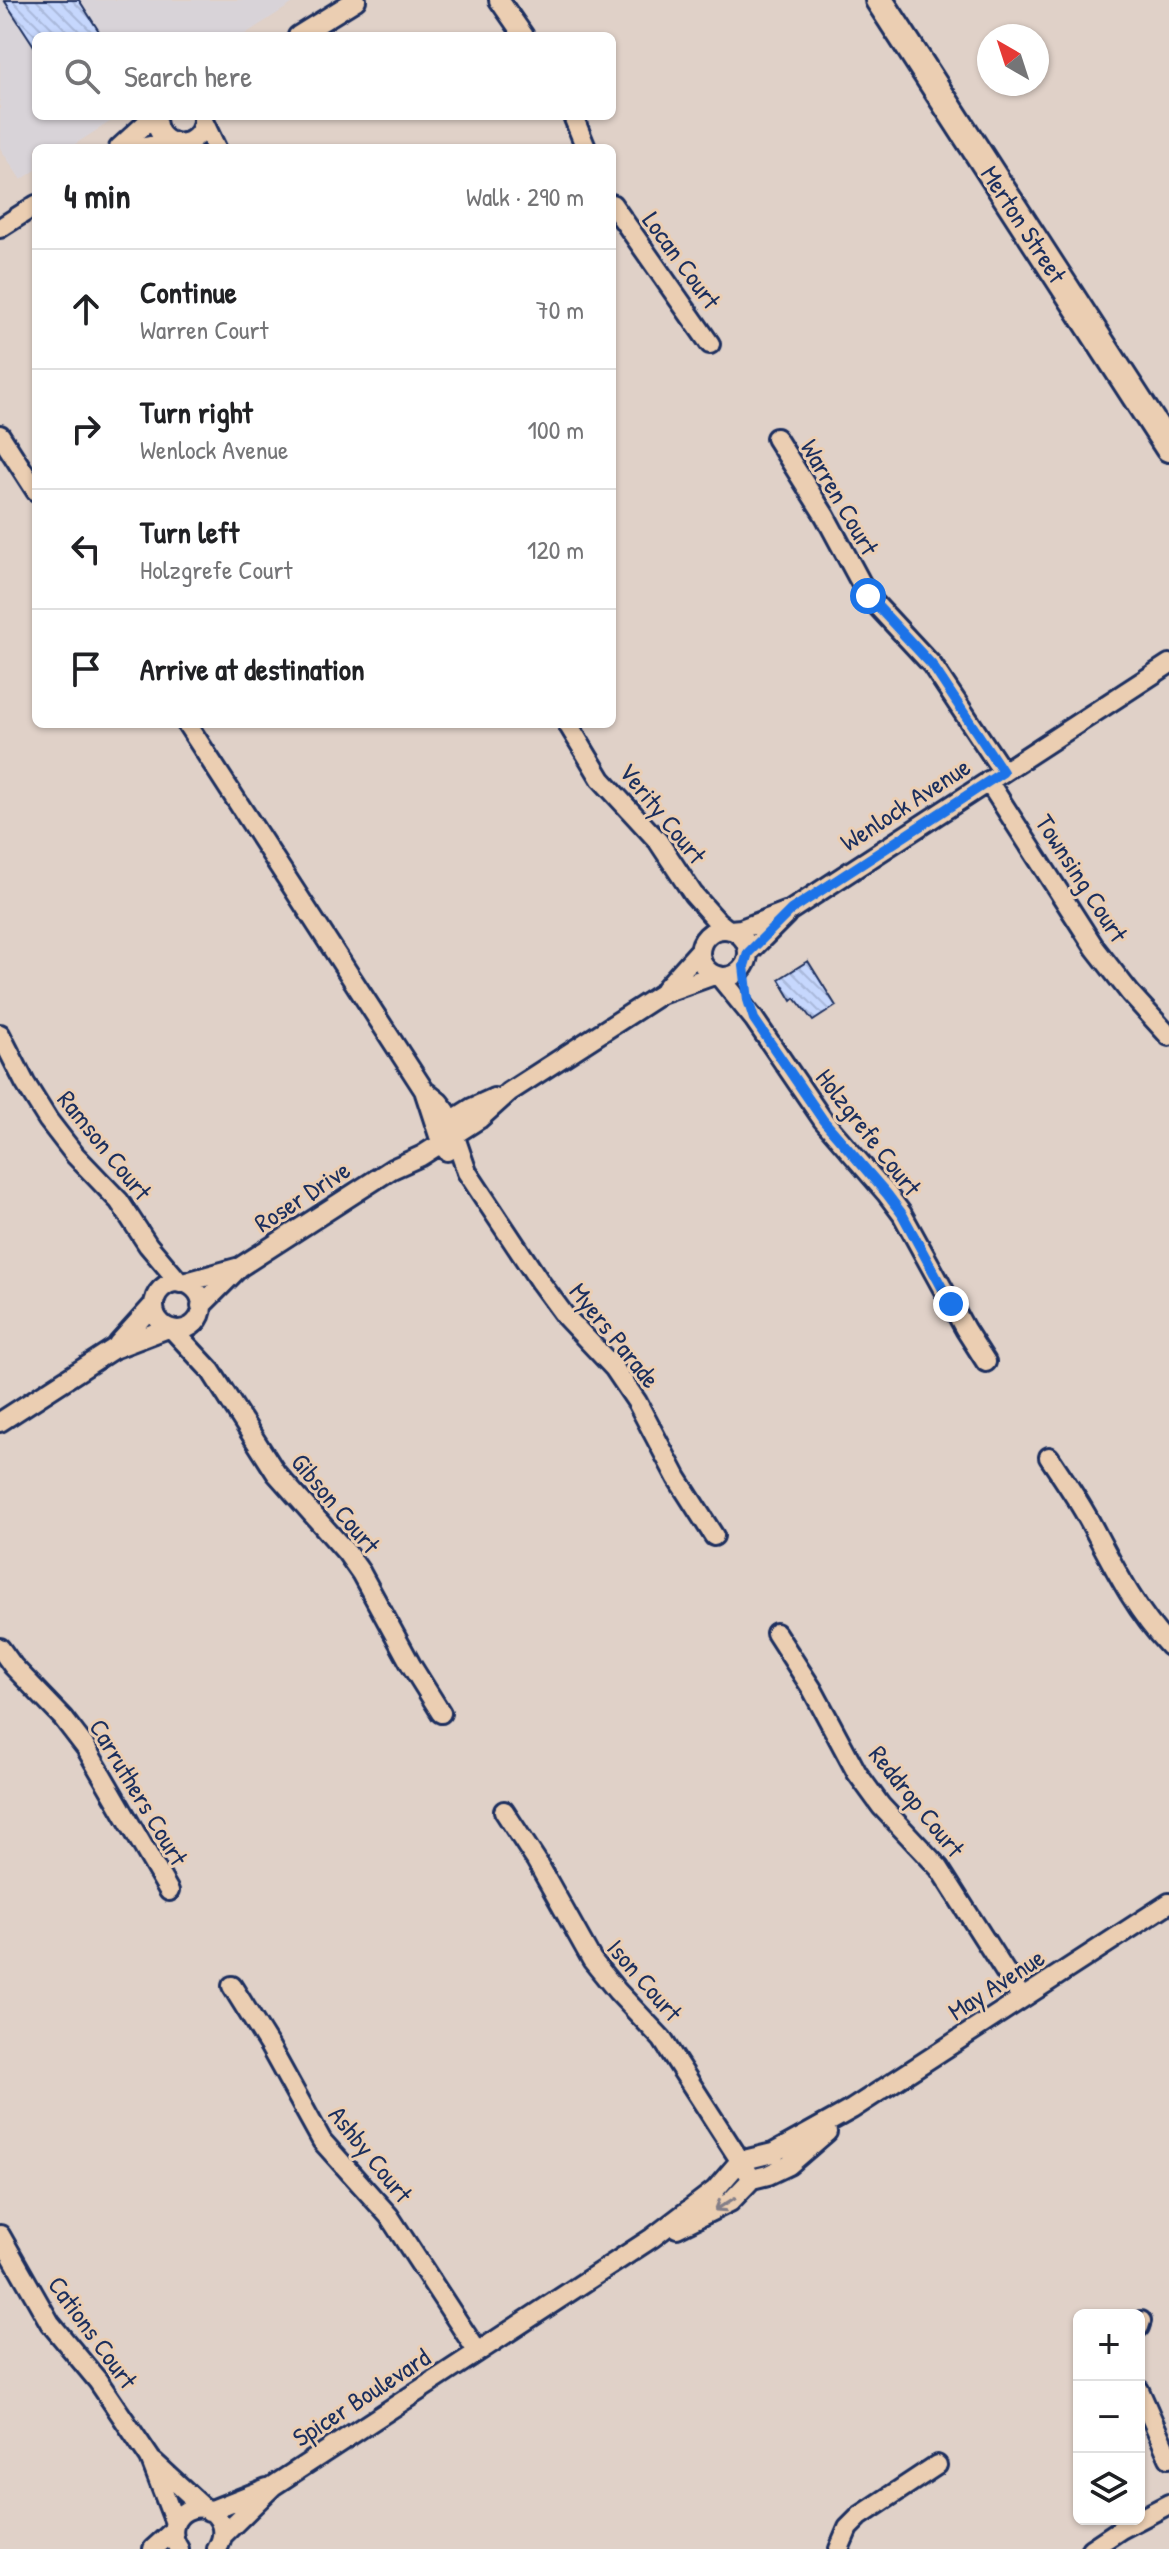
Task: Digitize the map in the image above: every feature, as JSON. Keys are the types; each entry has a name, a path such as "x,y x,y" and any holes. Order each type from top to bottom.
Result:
{"street":[{"path":"304,32 356,0"},
{"path":"499,0 521,32"},
{"name":"Merton Street","path":"879,0 1169,448"},
{"path":"124,144 150,120"},
{"path":"156,120 160,133 177,144 190,142 197,137 204,120"},
{"path":"204,120 214,144"},
{"path":"575,120 584,144"},
{"path":"0,228 32,208"},
{"name":"Locan Court","path":"616,210 710,344"},
{"path":"0,435 32,485"},
{"name":"Warren Court","path":"776,438 825,516 868,596 932,665 995,777"},
{"name":"Wenlock Avenue","path":"728,929 741,929 791,910 1169,664"},
{"name":"Myers Parade","path":"190,728 424,1090 439,1102 446,1132 467,1172 552,1299 625,1383 677,1478 714,1536"},
{"name":"Verity Court","path":"570,728 601,779 658,841 693,894 728,929"},
{"name":"Townsing Court","path":"995,777 1095,948 1169,1036"},
{"name":"Verity Court","path":"693,894 703,929 701,947"},
{"name":"Wenlock Avenue","path":"746,959 791,910"},
{"path":"446,1132 479,1119 509,1092 661,994 717,975 733,975 746,959 745,940 728,929 712,932 661,994"},
{"path":"701,947 702,962 717,975"},
{"name":"Holzgrefe Court","path":"746,959 748,1000 754,1019"},
{"name":"Holzgrefe Court","path":"717,975 754,1019 823,1120 902,1214 986,1362"},
{"name":"Ramson Court","path":"0,1034 48,1120 75,1155 119,1201 148,1245 182,1283"},
{"name":"Roser Drive","path":"199,1313 240,1267 392,1169 421,1156 446,1132"},
{"name":"Ramson Court","path":"148,1245 157,1285 155,1300"},
{"name":"Roser Drive","path":"182,1283 240,1267"},
{"path":"0,1422 113,1349 170,1329 187,1328 199,1313 201,1300 194,1289 182,1283 165,1286 113,1349"},
{"path":"155,1300 156,1316 170,1329"},
{"name":"Gibson Court","path":"199,1313 202,1345 211,1371"},
{"name":"Gibson Court","path":"170,1329 211,1371 276,1473 330,1532 361,1573 441,1713"},
{"path":"1049,1457 1088,1518 1127,1593 1169,1646"},
{"name":"Reddrop Court","path":"776,1633 812,1689 857,1773 881,1806 939,1868 1022,1998"},
{"name":"Carruthers Court","path":"0,1648 86,1748 169,1891"},
{"name":"Ison Court","path":"504,1811 536,1860 592,1960 662,2039 752,2179"},
{"name":"May Avenue","path":"477,2351 652,2238 715,2190 740,2161 773,2153 852,2109 1169,1903"},
{"name":"Ashby Court","path":"232,1986 322,2141 389,2216 477,2351"},
{"name":"May Avenue","path":"652,2238 730,2202 752,2179 789,2165 852,2109"},
{"name":"Cations Court","path":"0,2235 50,2323 98,2381 150,2458 220,2521 221,2544"},
{"name":"Spicer Boulevard","path":"176,2534 183,2512 206,2510 273,2486 477,2351"},
{"path":"1145,2404 1169,2458"},
{"name":"Cations Court","path":"150,2458 176,2534"},
{"path":"839,2549 848,2528 860,2516 937,2465"},
{"name":"Spicer Boulevard","path":"221,2544 273,2486"},
{"path":"1091,2549 1169,2504"},
{"path":"153,2549 176,2534"}],"shaded area":[{"path":"0,0 298,0 248,32 32,32 32,120 113,120 75,144 32,144 32,173 21,180 0,148"}],"building":[{"path":"4,0 79,0 99,32 32,32 32,43"},
{"path":"808,961 836,1006 813,1021 795,998 792,1001 779,979"}],"route":[{"path":"868,596 932,665 1003,772 791,910 748,953 744,966 754,1019 823,1120 902,1214 951,1304"}]}
